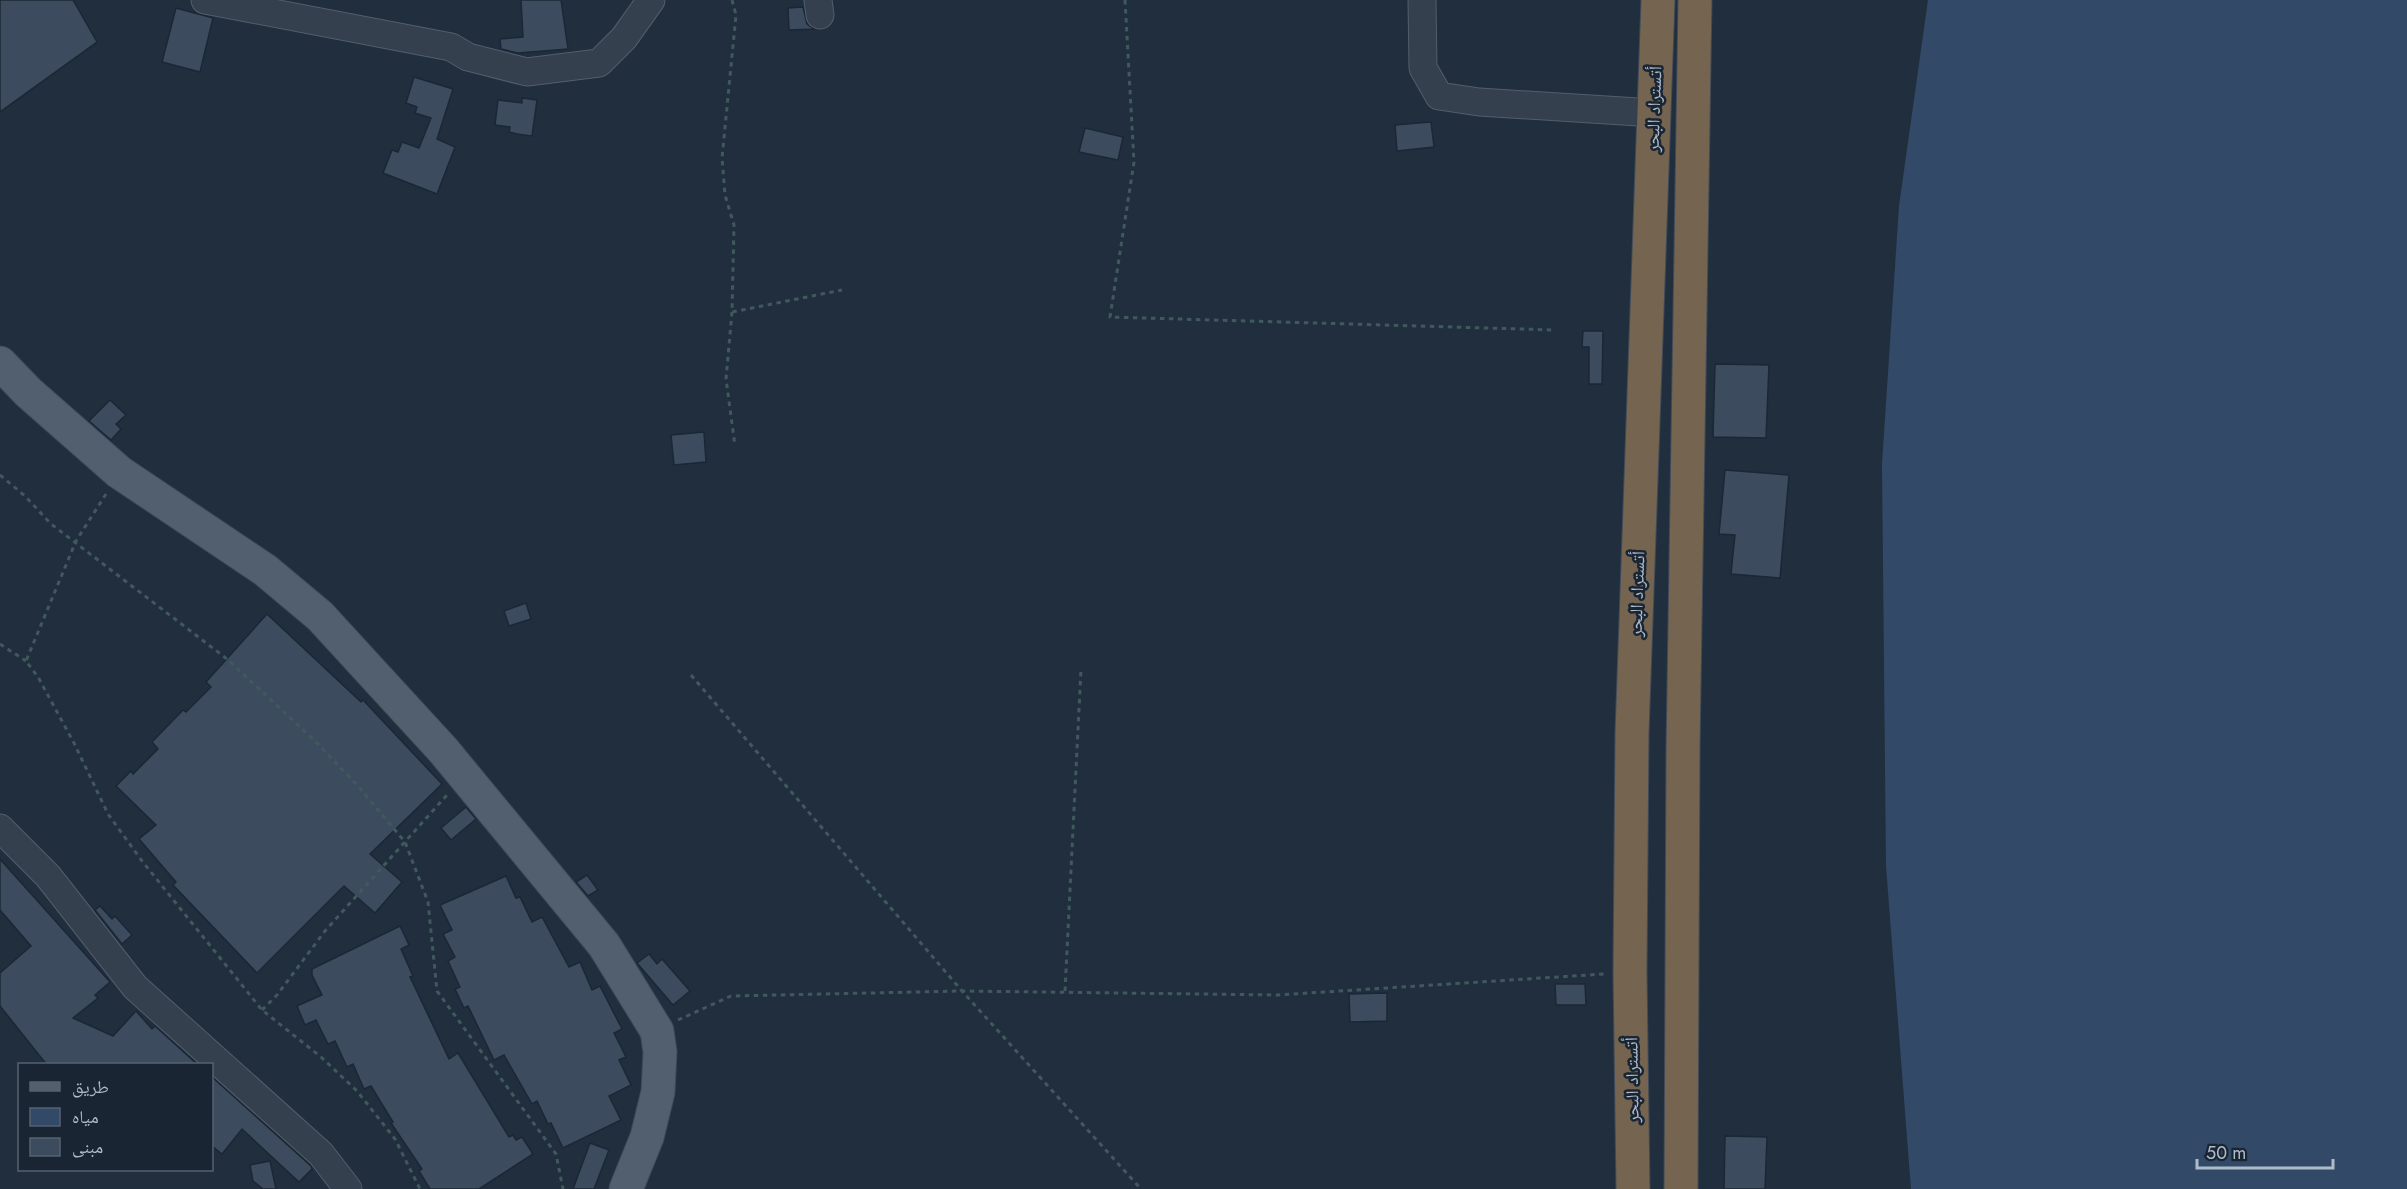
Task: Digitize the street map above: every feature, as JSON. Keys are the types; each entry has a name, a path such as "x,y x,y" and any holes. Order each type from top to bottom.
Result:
{"highway":[{"name":"أتستراد البحر","path":"1633,1189 1630,972 1632,733 1658,0"},
{"path":"1681,1189 1683,740 1695,0"},
{"path":"1632,733 1654,742 1683,740"},
{"path":"1632,781 1642,777 1664,776 1683,786"}],"main road":[{"path":"0,363 28,392 120,472 265,570 320,616 443,750 604,945 657,1031 660,1052 658,1092 647,1137 626,1189"}],"street":[{"path":"205,0 451,47 468,57 527,72 599,63 624,38 651,0"},
{"path":"1422,0 1423,68 1439,96 1479,102 1654,113"},
{"path":"0,828 48,876 135,987 321,1154 348,1189"}],"path":[{"path":"732,0 736,15 722,158 725,195 734,225 732,312 726,379 735,446"},
{"path":"1125,0 1134,162 1110,317 1555,330"},
{"path":"732,312 842,290"},
{"path":"26,661 76,541 120,472"},
{"path":"0,475 25,496 51,524 76,541 226,659 314,740 358,786 405,842 428,902 437,991 556,1154 564,1189"},
{"path":"0,644 26,661 38,677 74,743 108,814 142,861 262,1010 321,1057 357,1091 395,1139 420,1189"},
{"path":"1065,991 1081,669"},
{"path":"691,675 962,991 1141,1189"},
{"path":"262,1010 277,995 325,931 464,777"},
{"path":"657,1031 697,1009 731,996 962,991 1278,995 1630,972"}],"water":[{"path":"1928,0 2407,0 2407,1189 1911,1189 1886,866 1882,464 1899,206"}],"building":[{"path":"0,0 73,0 97,42 0,112"},
{"path":"521,0 561,0 568,49 518,53 501,49 500,39 523,37"},
{"path":"803,7 807,24 814,29 789,30 788,8"},
{"path":"176,8 213,18 200,72 162,62"},
{"path":"414,77 453,89 437,139 455,147 437,194 383,173 392,150 398,152 402,142 419,148 431,118 415,113 417,107 406,103"},
{"path":"522,98 537,100 532,136 509,132 510,127 495,125 498,100 522,103"},
{"path":"1431,122 1434,147 1397,151 1395,125"},
{"path":"1085,128 1123,137 1118,160 1079,152"},
{"path":"1583,331 1603,331 1602,384 1589,384 1589,347 1582,347"},
{"path":"1715,364 1769,365 1766,438 1713,437"},
{"path":"110,400 126,415 116,424 121,429 111,440 89,421"},
{"path":"704,432 706,462 674,465 671,435"},
{"path":"1725,470 1789,475 1780,578 1731,574 1735,535 1719,534"},
{"path":"526,603 531,619 509,626 504,611"},
{"path":"267,614 361,702 363,700 442,784 370,854 402,882 375,913 344,886 257,973 173,885 176,882 139,839 156,825 116,786 131,771 133,774 158,749 152,742 183,710 186,712 211,687 206,682"},
{"path":"466,807 476,819 451,840 441,828"},
{"path":"0,859 110,982 95,995 98,998 73,1018 113,1036 136,1011 152,1029 155,1026 196,1063 45,1063 0,1006 0,973 31,946 0,910"},
{"path":"587,875 598,890 588,896 576,882"},
{"path":"506,876 516,898 520,897 532,922 542,917 569,967 580,962 592,990 600,986 622,1029 614,1033 626,1057 619,1060 631,1085 609,1096 621,1120 563,1148 551,1123 548,1124 537,1101 532,1104 504,1055 494,1060 468,1006 464,1008 455,989 460,987 448,961 455,957 443,934 452,930 440,905"},
{"path":"100,906 112,919 115,916 132,935 122,944 95,910"},
{"path":"400,926 409,945 401,949 413,976 410,977 449,1059 458,1053 509,1137 513,1135 516,1140 522,1137 533,1154 479,1189 430,1189 419,1171 422,1169 391,1123 393,1122 371,1086 364,1089 353,1064 347,1067 335,1041 328,1044 316,1020 305,1025 297,1006 322,995 312,975 312,969"},
{"path":"649,954 657,964 662,959 690,991 673,1005 637,963"},
{"path":"1555,984 1585,984 1586,1005 1556,1005"},
{"path":"1387,993 1387,1021 1350,1022 1349,994"},
{"path":"213,1078 312,1169 299,1182 242,1129 222,1154 213,1147"},
{"path":"1725,1136 1767,1137 1765,1189 1724,1189"},
{"path":"590,1143 609,1150 594,1189 573,1189"},
{"path":"270,1161 276,1189 263,1189 253,1181 250,1165"}]}
